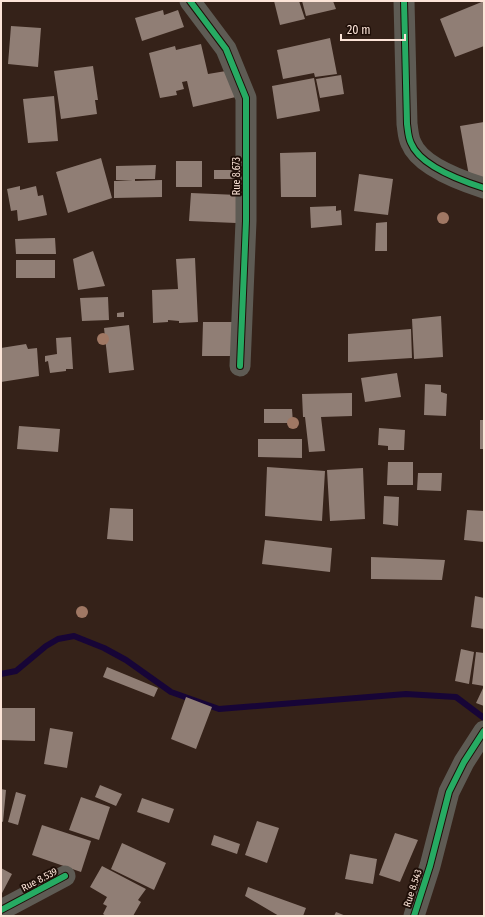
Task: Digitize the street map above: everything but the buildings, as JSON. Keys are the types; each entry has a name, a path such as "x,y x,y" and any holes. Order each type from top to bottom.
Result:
{"street":[{"name":"Rue 8.673","path":"190,1 226,49 246,98 246,221 240,366"},
{"path":"404,1 407,124 411,144 424,159 450,177 484,188"},
{"name":"Rue 8.543","path":"414,916 430,866 449,792 464,762 484,731"},
{"name":"Rue 8.539","path":"1,910 65,876"}],"waterway":[{"path":"1,674 16,671 46,646 58,639 74,636 104,648 126,660 171,692 219,709 406,694 456,697 484,718"}],"cycle path":[{"path":"190,1 226,49 246,98 246,221 240,366"},
{"path":"404,1 407,124 410,141 423,159 432,166 454,177 484,188"},
{"path":"414,916 430,866 449,792 464,762 484,731"},
{"path":"1,910 65,876"}]}
